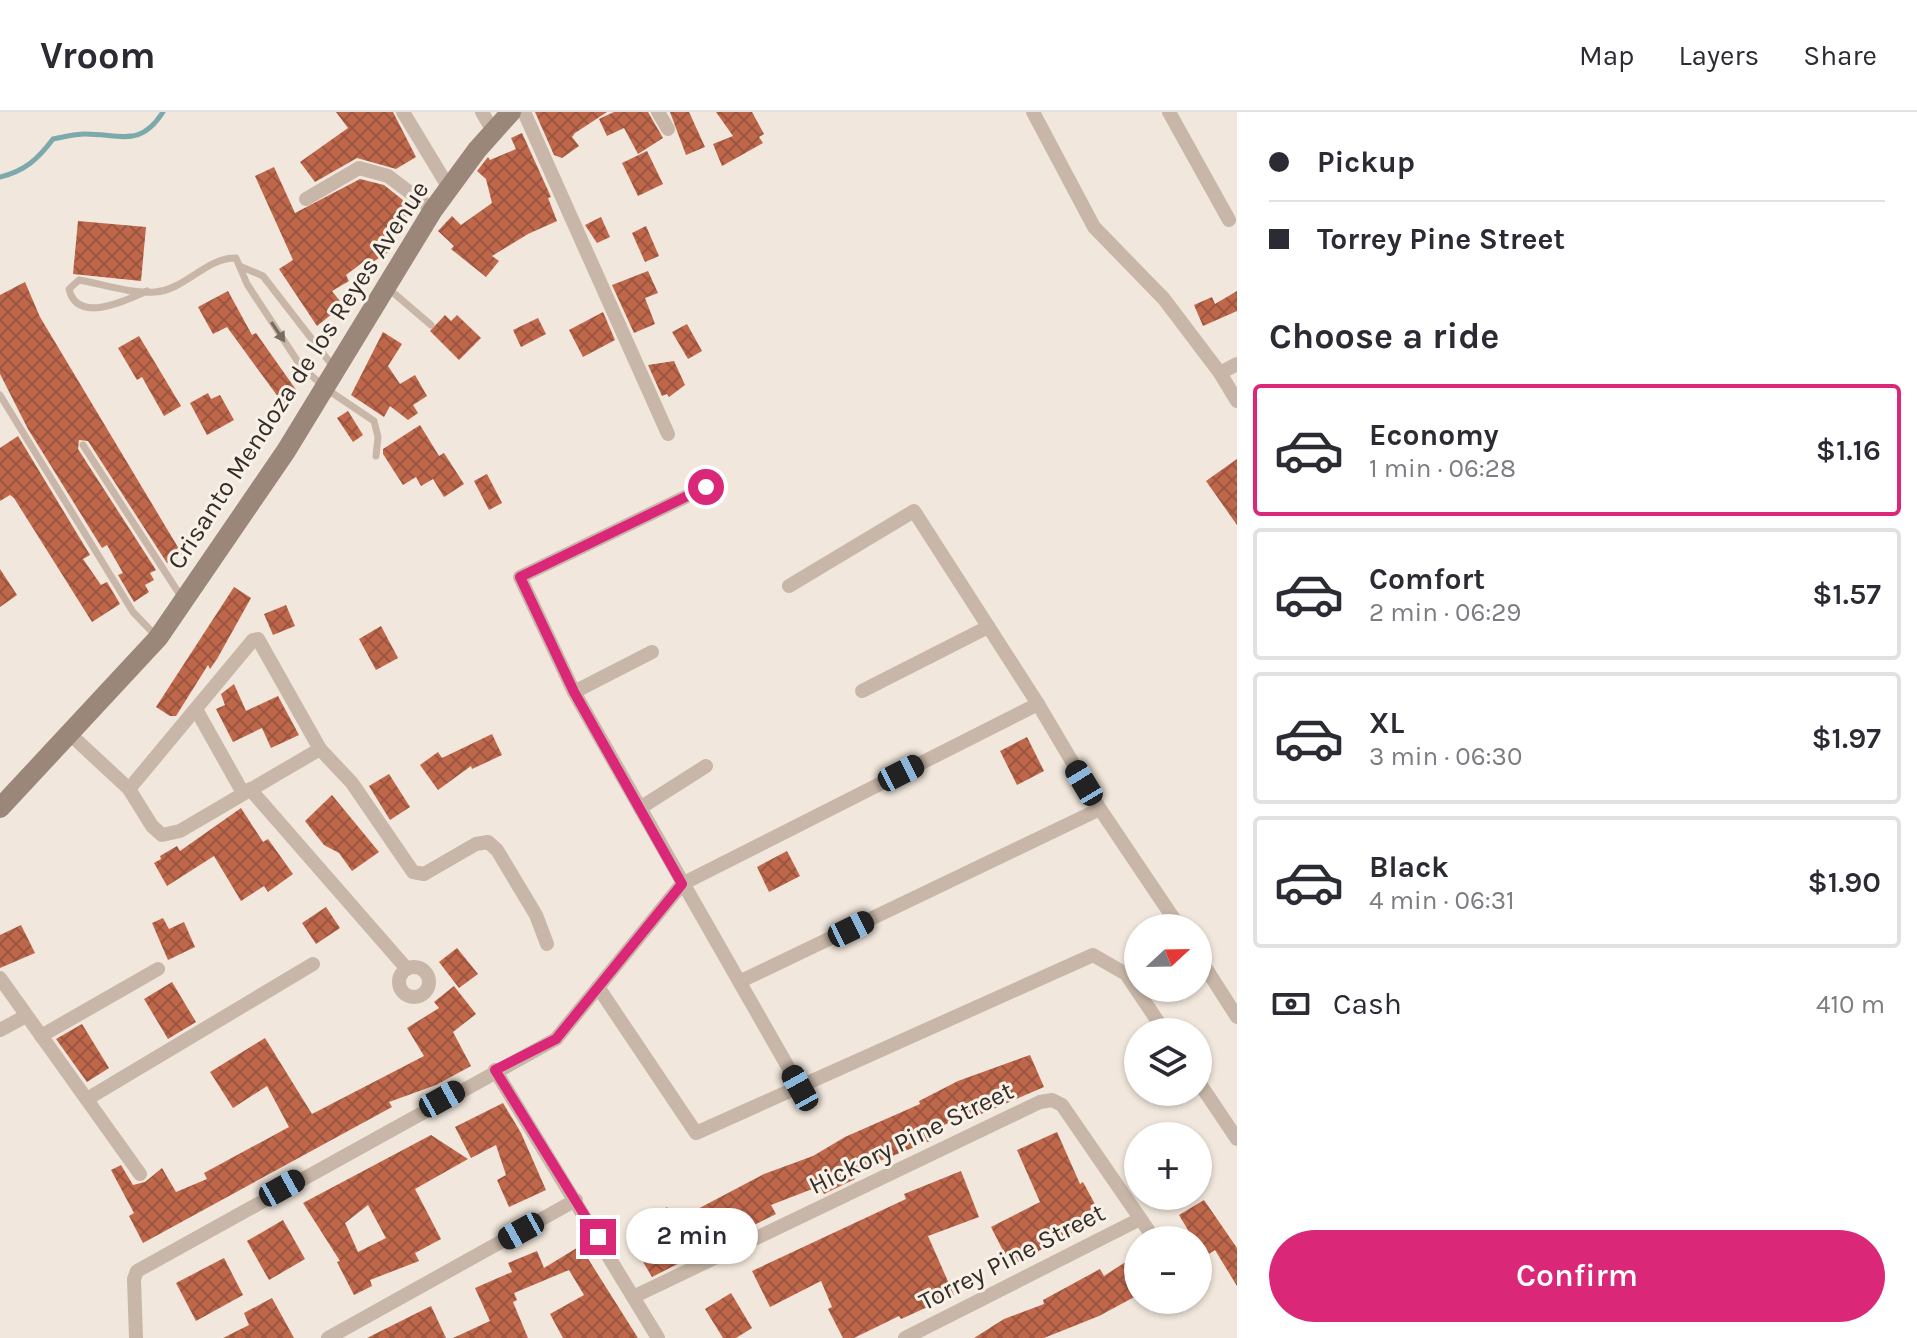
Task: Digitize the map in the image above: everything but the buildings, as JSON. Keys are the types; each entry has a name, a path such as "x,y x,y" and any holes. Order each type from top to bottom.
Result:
{"main road":[{"name":"Crisanto Mendoza de los Reyes Avenue","path":"0,808 158,638 232,535 337,370 433,210 511,112"}],"street":[{"path":"403,112 449,188"},
{"path":"482,112 493,131"},
{"path":"524,112 668,434"},
{"path":"658,112 668,129"},
{"path":"1033,112 1094,227 1164,299 1220,373 1237,401"},
{"path":"1169,112 1229,220"},
{"path":"306,199 359,168 388,176 433,210"},
{"path":"1220,373 1237,364"},
{"path":"706,487 520,577 574,692 800,1088"},
{"path":"789,586 914,511 1038,704 1100,809 1171,914"},
{"path":"862,691 988,627"},
{"path":"129,789 253,640 258,639 320,749 352,783 413,872 424,874 476,844 488,842 497,850 536,915 547,944"},
{"path":"574,692 652,652"},
{"path":"136,1338 134,1279 137,1271 149,1261 556,1039 682,884 1038,704"},
{"path":"197,711 246,791 407,969"},
{"path":"71,735 129,789 152,826 162,835 180,831 320,749"},
{"path":"640,808 706,766"},
{"path":"741,981 1100,809"},
{"path":"598,987 696,1133 1093,955 1126,974 1156,1018"},
{"path":"87,1099 313,964"},
{"path":"41,1036 158,969"},
{"path":"0,978 140,1174"},
{"path":"1212,978 1237,1017"},
{"path":"0,1030 26,1016"},
{"path":"495,1070 658,1338"},
{"name":"Hickory Pine Street","path":"633,1297 1040,1102 1052,1100 1062,1105 1145,1226"},
{"path":"1212,1102 1237,1139"},
{"path":"328,1338 576,1200"},
{"name":"Torrey Pine Street","path":"905,1338 1140,1219"}],"lane":[{"path":"147,291 79,280 69,289 73,298 82,305 100,309 147,291 183,283 225,258 236,258 247,284 300,365 325,388 374,421 378,437 376,456"},
{"path":"242,267 263,276 337,370"},
{"path":"387,287 431,325"},
{"path":"0,395 133,612 158,638"},
{"path":"83,445 183,600"}],"waterway":[{"path":"0,177 30,163 53,139 81,134 138,135 155,123 163,112"}],"route":[{"path":"598,1237 495,1070 556,1039 682,884 574,692 520,577 706,487"}]}
